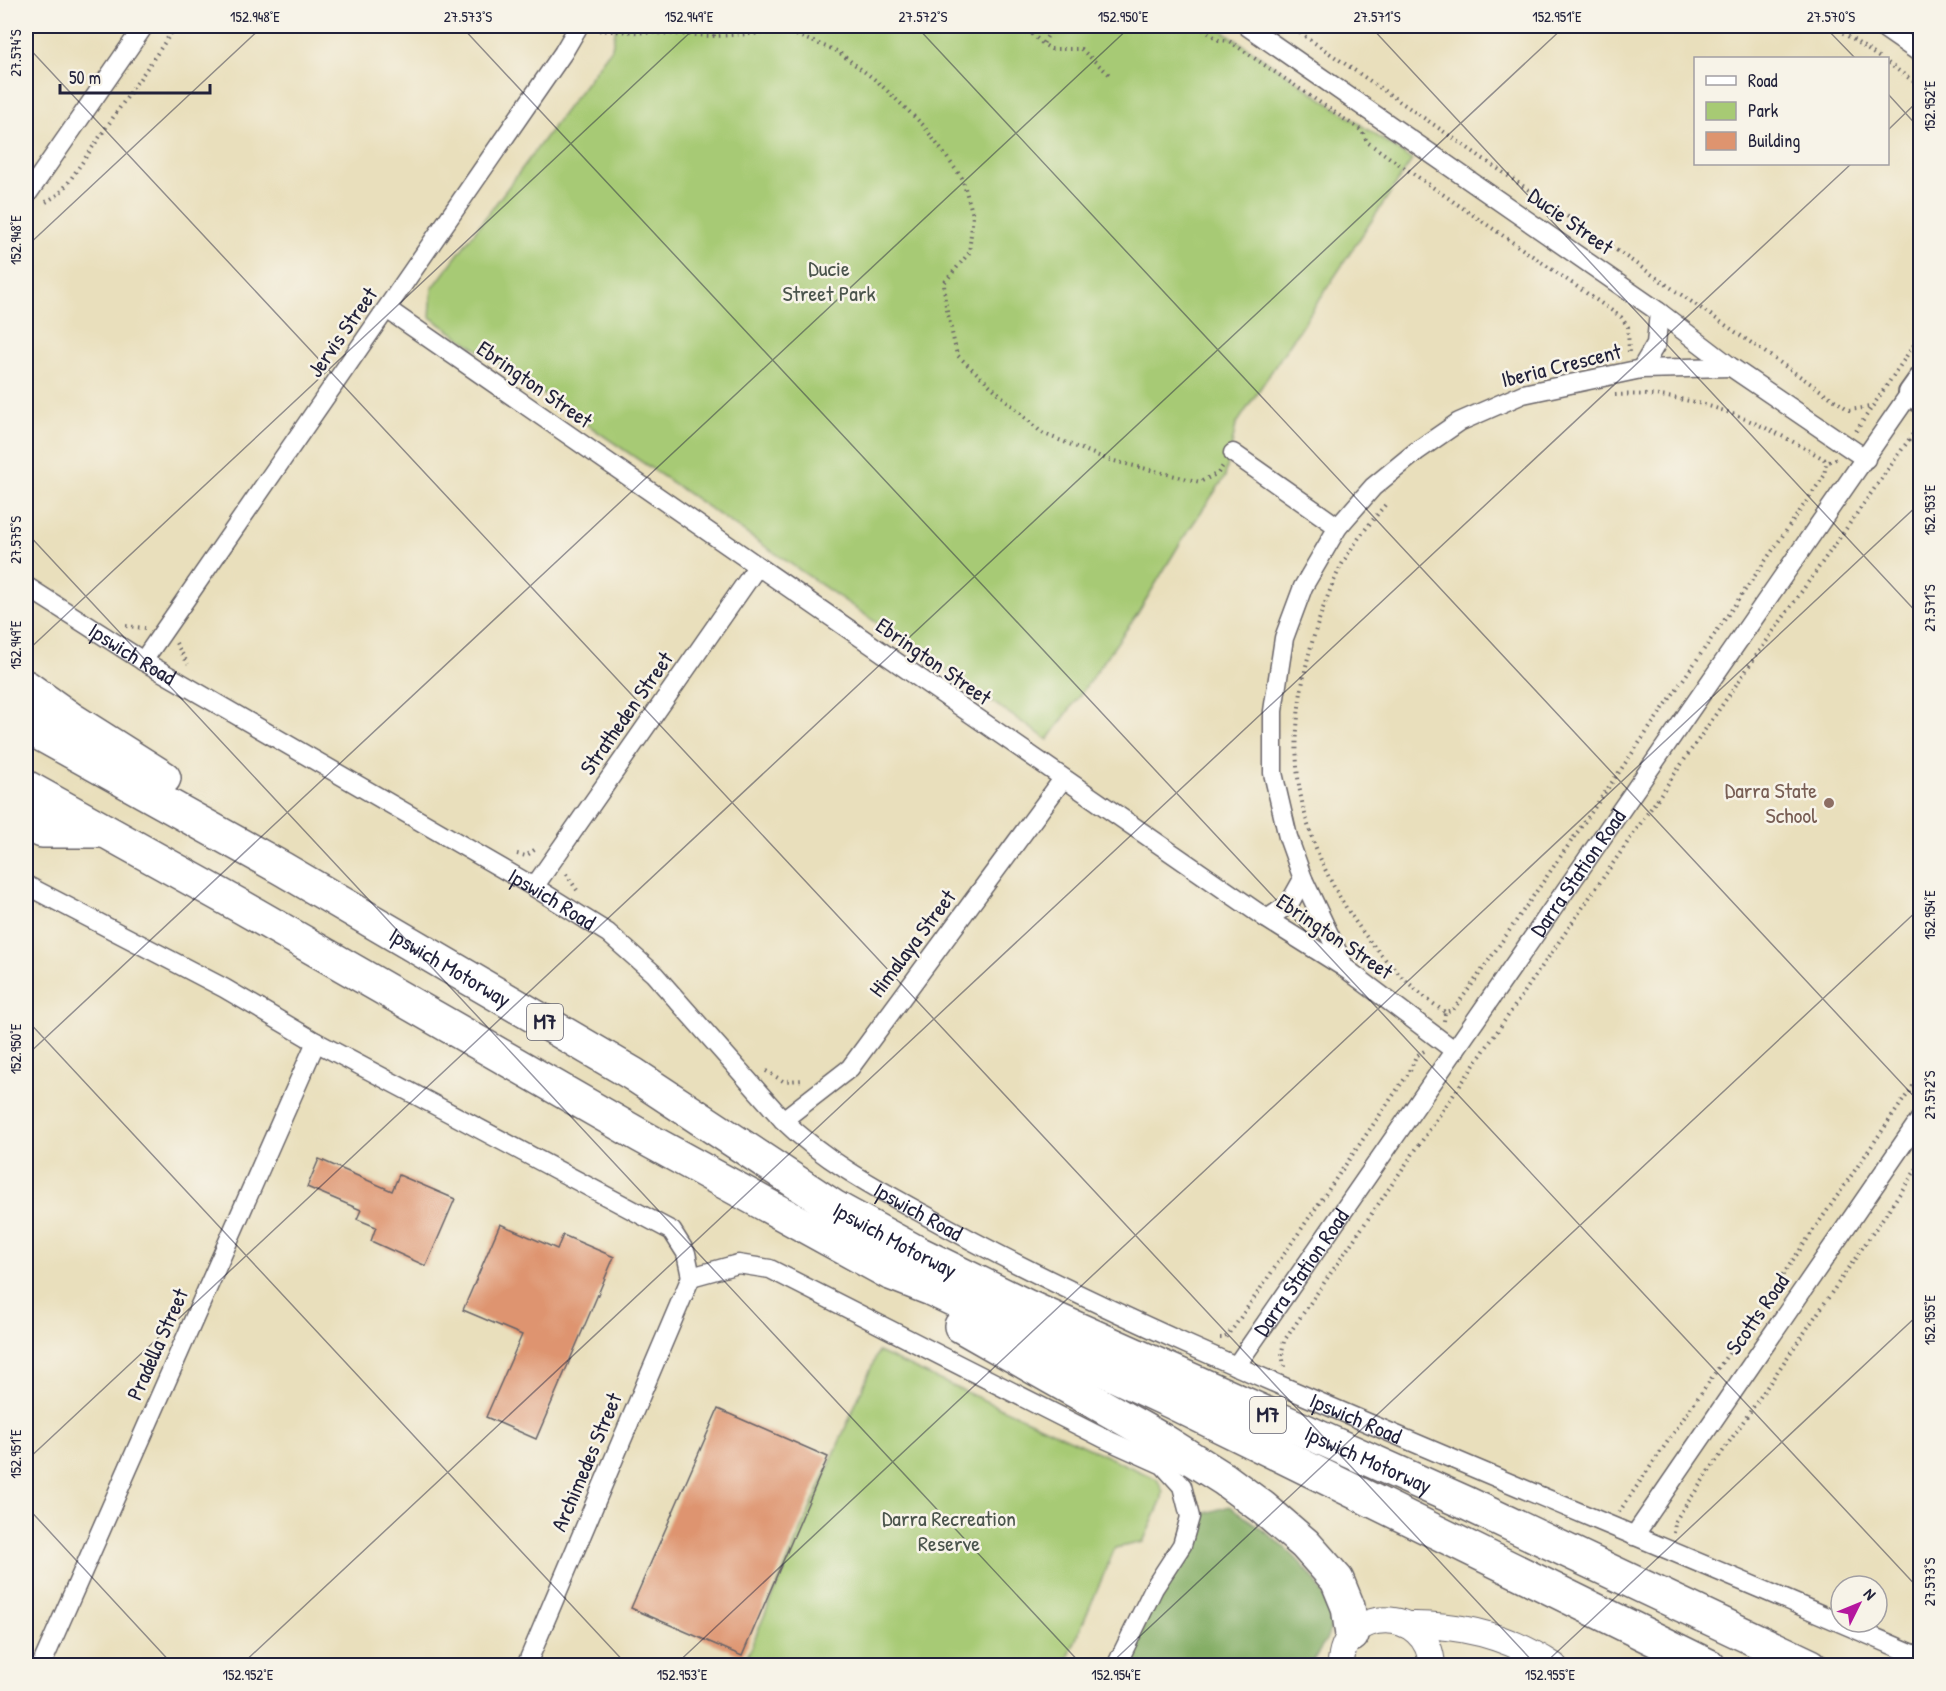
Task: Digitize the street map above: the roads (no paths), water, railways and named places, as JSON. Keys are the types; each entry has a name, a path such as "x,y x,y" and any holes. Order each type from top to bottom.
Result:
{"highway":[{"path":"26,687 97,736 266,840 283,868"},
{"name":"Ipswich Motorway","path":"26,726 283,868 633,1074 834,1207 920,1254 1026,1306 1466,1503 1811,1665"},
{"name":"Ipswich Motorway","path":"26,787 263,919 639,1135 890,1273 931,1289 1172,1402 1709,1665"},
{"path":"26,824 42,831 104,831"},
{"path":"890,1273 931,1308 1171,1446 1224,1479 1262,1507 1305,1545 1337,1580 1348,1607 1343,1657"}],"main road":[{"path":"1343,1657 1364,1625 1379,1620 1394,1620 1409,1625 1438,1624 1482,1632 1527,1648 1554,1665"},
{"path":"1409,1625 1421,1635 1429,1648 1432,1665"}],"street":[{"path":"26,196 144,26"},
{"name":"Ducie Street","path":"1248,26 1659,312 1731,368 1866,459"},
{"path":"1881,26 1905,33 1920,53"},
{"name":"Jervis Street","path":"143,661 387,309 577,27"},
{"name":"Ebrington Street","path":"387,309 1267,920 1345,968 1455,1051"},
{"path":"1638,370 1656,344 1659,312"},
{"name":"Iberia Crescent","path":"1345,968 1303,879 1288,837 1273,773 1273,711 1284,638 1303,587 1338,527 1373,487 1417,451 1459,422 1523,394 1638,370 1731,368"},
{"name":"Darra Station Road","path":"1236,1366 1866,459 1917,391"},
{"path":"1233,453 1338,527"},
{"name":"Stratheden Street","path":"534,886 757,567"},
{"name":"Ipswich Road","path":"26,586 143,661 534,886 608,933 654,974 783,1120 809,1145 843,1170 1000,1258 1074,1294 1236,1366 1920,1657"},
{"name":"Himalaya Street","path":"783,1120 850,1068 1063,779"},
{"path":"1267,920 1289,904 1303,879"},
{"path":"26,885 224,988 316,1042 672,1231 686,1253 691,1277 738,1264 770,1269 1071,1422 1163,1465 1182,1486 1190,1517 1182,1545 1154,1588 1116,1665"},
{"name":"Pradella Street","path":"41,1665 316,1042"},
{"name":"Scotts Road","path":"1634,1536 1920,1119"},
{"name":"Archimedes Street","path":"526,1665 691,1277"}],"place":[{"name":"Darra State School","path":"1829,803"}],"park label":[{"name":"Ducie Street Park","path":"829,280"},
{"name":"Darra Recreation Reserve","path":"949,1530"}]}
